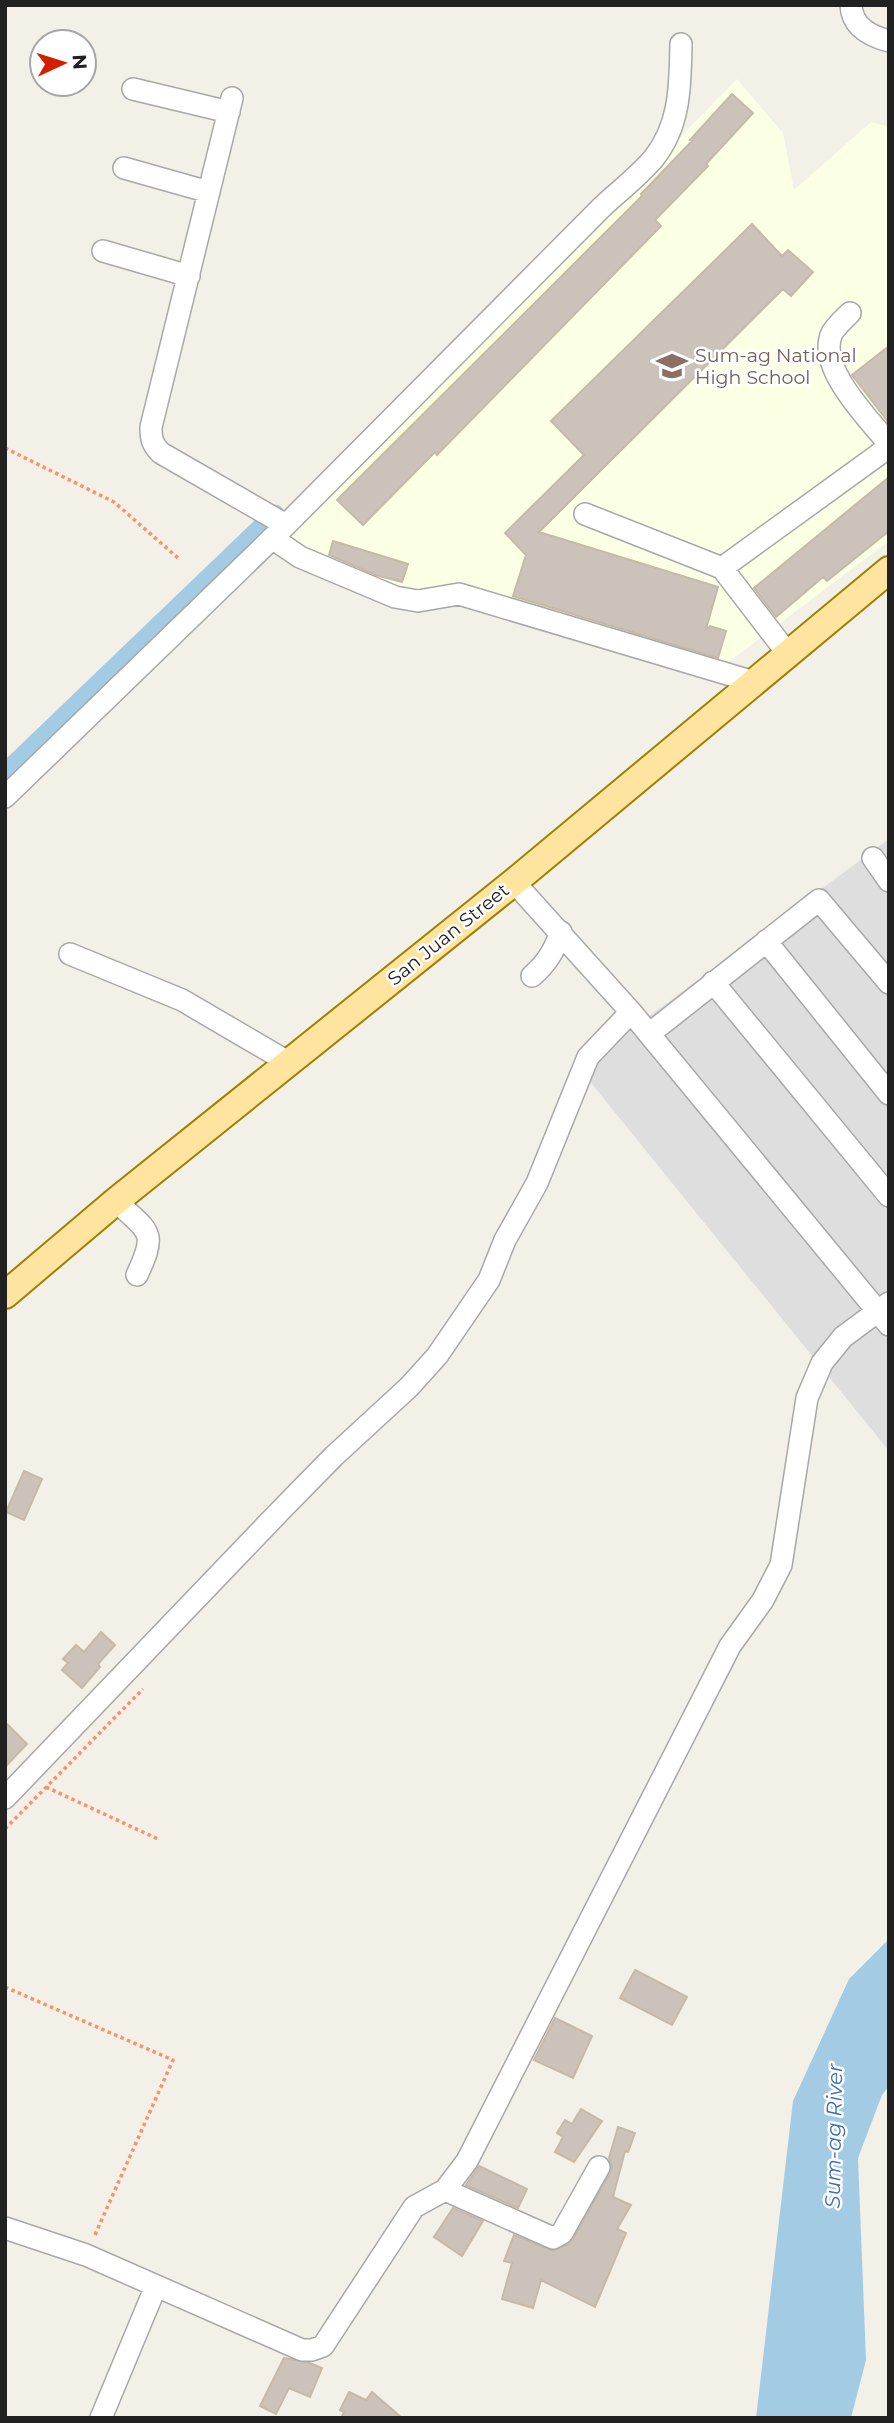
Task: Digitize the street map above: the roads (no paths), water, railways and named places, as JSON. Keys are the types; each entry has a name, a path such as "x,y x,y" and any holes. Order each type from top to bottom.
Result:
{"main road":[{"name":"San Juan Street","path":"5,1295 116,1201 514,881 889,570"}],"street":[{"path":"851,5 851,13 861,29 889,41"},
{"path":"5,797 274,524 654,158 671,129 676,113 680,91 681,44"},
{"path":"133,89 230,105 151,427 153,445 161,453 274,524 300,557 395,597 418,601 459,594 754,682"},
{"path":"124,169 209,192"},
{"path":"103,251 188,276"},
{"path":"722,568 889,445 835,375 831,362 829,346 833,332 850,313"},
{"path":"585,514 722,568 788,654"},
{"path":"873,858 889,881"},
{"path":"5,2228 86,2255 302,2350 323,2346 414,2207 445,2190 467,2161 730,1646 762,1600 780,1565 807,1398 822,1363 843,1337 885,1313 631,1012 514,881"},
{"path":"649,1034 819,900 889,984"},
{"path":"532,976 554,952 561,932"},
{"path":"766,941 888,1091"},
{"path":"70,954 182,1000 288,1062"},
{"path":"713,982 889,1196"},
{"path":"5,1798 282,1509 334,1456 409,1387 437,1356 489,1280 505,1240 537,1183 588,1058 631,1012"},
{"path":"116,1201 148,1231 148,1251 137,1275"},
{"path":"445,2190 553,2238 562,2233 599,2167"},
{"path":"102,2418 156,2286"}],"water":[{"name":"Sum-ag River","path":"889,1939 889,2086 882,2095 858,2158 866,2360 851,2418 756,2418 793,2101 849,1979"}],"waterway":[{"path":"5,773 275,514"}],"place":[{"name":"Sum-ag National High School","path":"672,366"}]}
